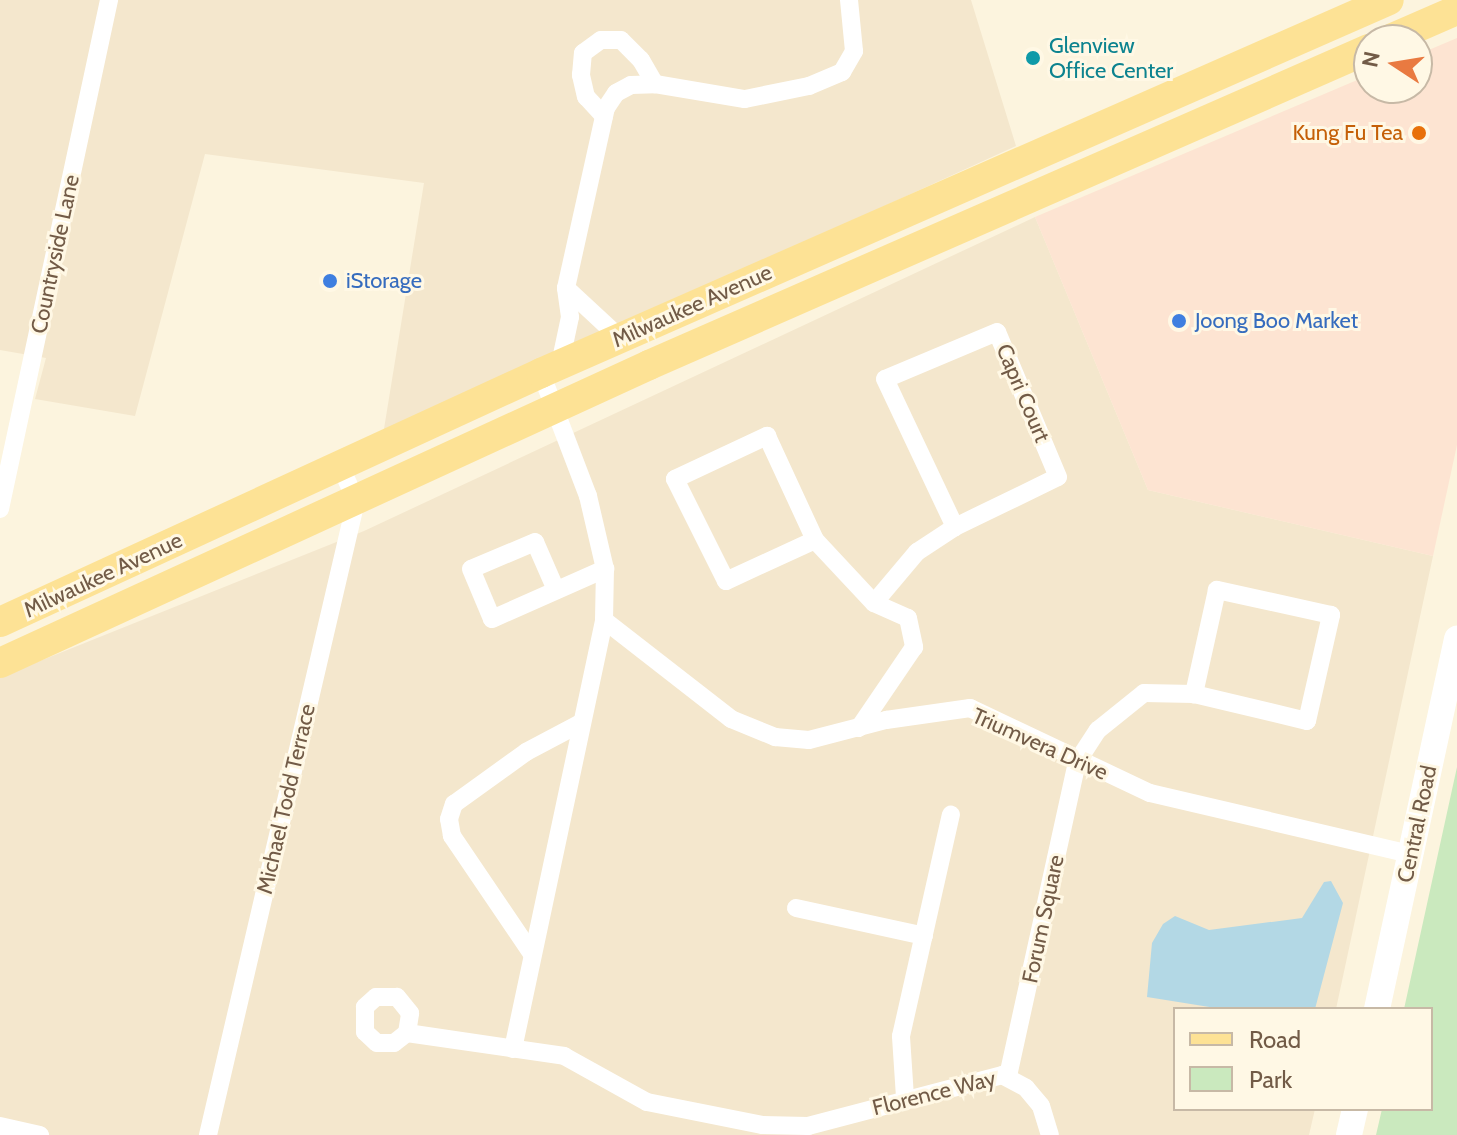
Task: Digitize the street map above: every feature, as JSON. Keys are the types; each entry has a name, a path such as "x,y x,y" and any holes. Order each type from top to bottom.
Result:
{"main road":[{"name":"Milwaukee Avenue","path":"0,622 550,369 1389,0"},
{"path":"1425,24 1457,10"},
{"path":"1165,138 1167,117 1177,104 1281,59 1304,37"},
{"name":"Milwaukee Avenue","path":"0,663 556,409 1353,56"},
{"name":"Central Road","path":"1377,1007 1457,639"},
{"path":"1349,1135 1355,1111"}],"street":[{"name":"Countryside Lane","path":"0,509 109,0"},
{"path":"407,1033 513,1049 604,620 605,569 588,496 556,409 550,369 570,317 566,288 604,116 616,93 631,85 655,84 745,99 820,82 842,72 854,51 849,0"},
{"path":"604,116 586,97 581,75 583,53 601,40 621,40 655,84"},
{"path":"566,288 620,338"},
{"name":"Capri Court","path":"874,603 917,552 955,527 1058,477 997,332 885,379 955,527"},
{"path":"815,540 726,581 675,479 767,436 815,540 874,603 908,618 914,647 859,728"},
{"path":"340,465 356,501"},
{"name":"Michael Todd Terrace","path":"208,1135 356,501"},
{"path":"556,590 535,542 471,569 492,619 605,569"},
{"path":"1077,762 1098,730 1144,693 1194,694 1307,721 1331,615 1217,590 1194,694"},
{"name":"Triumvera Drive","path":"604,620 731,719 775,737 809,740 970,708 1077,762 1150,793 1411,854"},
{"path":"532,954 452,836 449,819 454,804 526,752 581,723"},
{"name":"Forum Square","path":"1008,1076 1077,762"},
{"path":"905,1097 901,1036 951,815"},
{"path":"796,908 924,936"},
{"name":"Florence Way","path":"513,1049 564,1056 647,1102 762,1125 808,1126 905,1097 1008,1076 1041,1106 1050,1135"},
{"path":"0,1126 40,1135"}],"shaded area":[{"path":"0,0 971,0 1016,146 383,435 424,183 205,154 135,416 35,399 46,358 0,350"},
{"path":"1457,38 1457,445 1433,556 1148,490 1035,217 1353,82 1353,104 1433,104 1433,48"},
{"path":"1035,217 1148,490 1433,556 1336,1007 1173,1007 1173,1111 1315,1111 1309,1135 0,1135 0,677 364,531"}],"green space":[{"path":"1457,767 1457,1135 1376,1135 1382,1111 1433,1111 1433,1007 1404,1007"}],"water":[{"path":"1331,881 1343,903 1316,1007 1210,1007 1147,997 1152,943 1163,924 1175,916 1209,930 1302,918 1324,882"}],"place":[{"name":"Glenview Office Center","path":"1033,58"},
{"name":"Kung Fu Tea","path":"1419,133"},
{"name":"iStorage","path":"330,281"},
{"name":"Joong Boo Market","path":"1179,321"}]}
